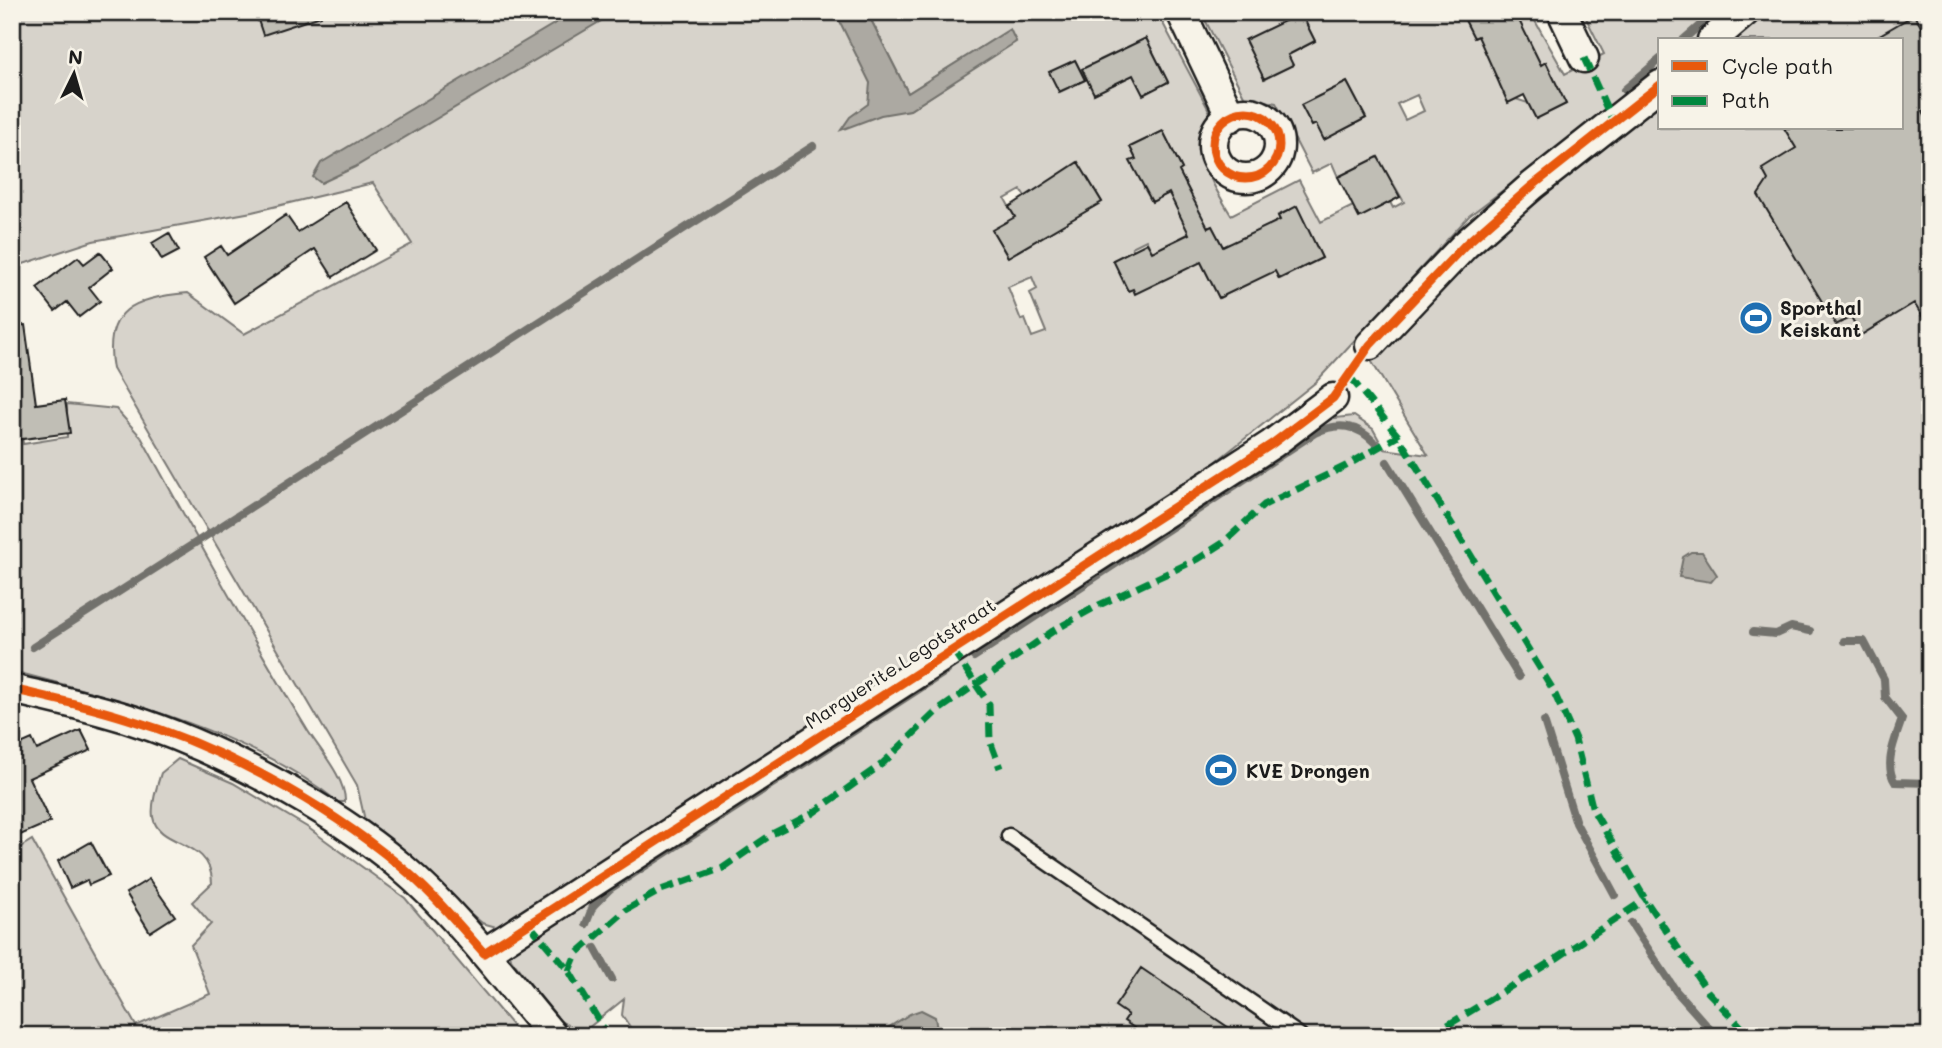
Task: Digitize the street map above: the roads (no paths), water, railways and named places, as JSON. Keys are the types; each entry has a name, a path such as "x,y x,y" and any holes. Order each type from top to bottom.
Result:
{"street":[{"path":"1181,12 1231,117"},
{"path":"1562,12 1584,58"},
{"path":"1714,38 1745,12"},
{"path":"1370,345 1465,245 1532,186 1658,87"},
{"name":"Marguerite Legotstraat","path":"484,953 1272,444 1333,398"},
{"path":"12,689 127,718 224,756 309,803 399,865 445,908 553,1036"}],"lane":[{"path":"1009,836 1300,1036"}],"waterway":[{"path":"1685,38 1715,12"},
{"path":"1624,90 1658,61"},
{"path":"33,647 813,146"},
{"path":"974,657 1315,433 1332,427 1347,427 1361,432 1375,443"},
{"path":"1387,462 1519,677"},
{"path":"1753,632 1776,634 1791,627 1810,631"},
{"path":"1844,641 1864,641 1884,679 1885,697 1902,719 1890,759 1895,782 1930,783"},
{"path":"586,924 593,906 610,889 947,671"},
{"path":"1544,721 1576,823 1615,895"},
{"path":"12,846 18,843"},
{"path":"1631,923 1676,991 1716,1036"},
{"path":"595,948 612,979"}],"place":[{"name":"Sporthal Keiskant","path":"1756,318"},
{"name":"KVE Drongen","path":"1221,770"}]}
